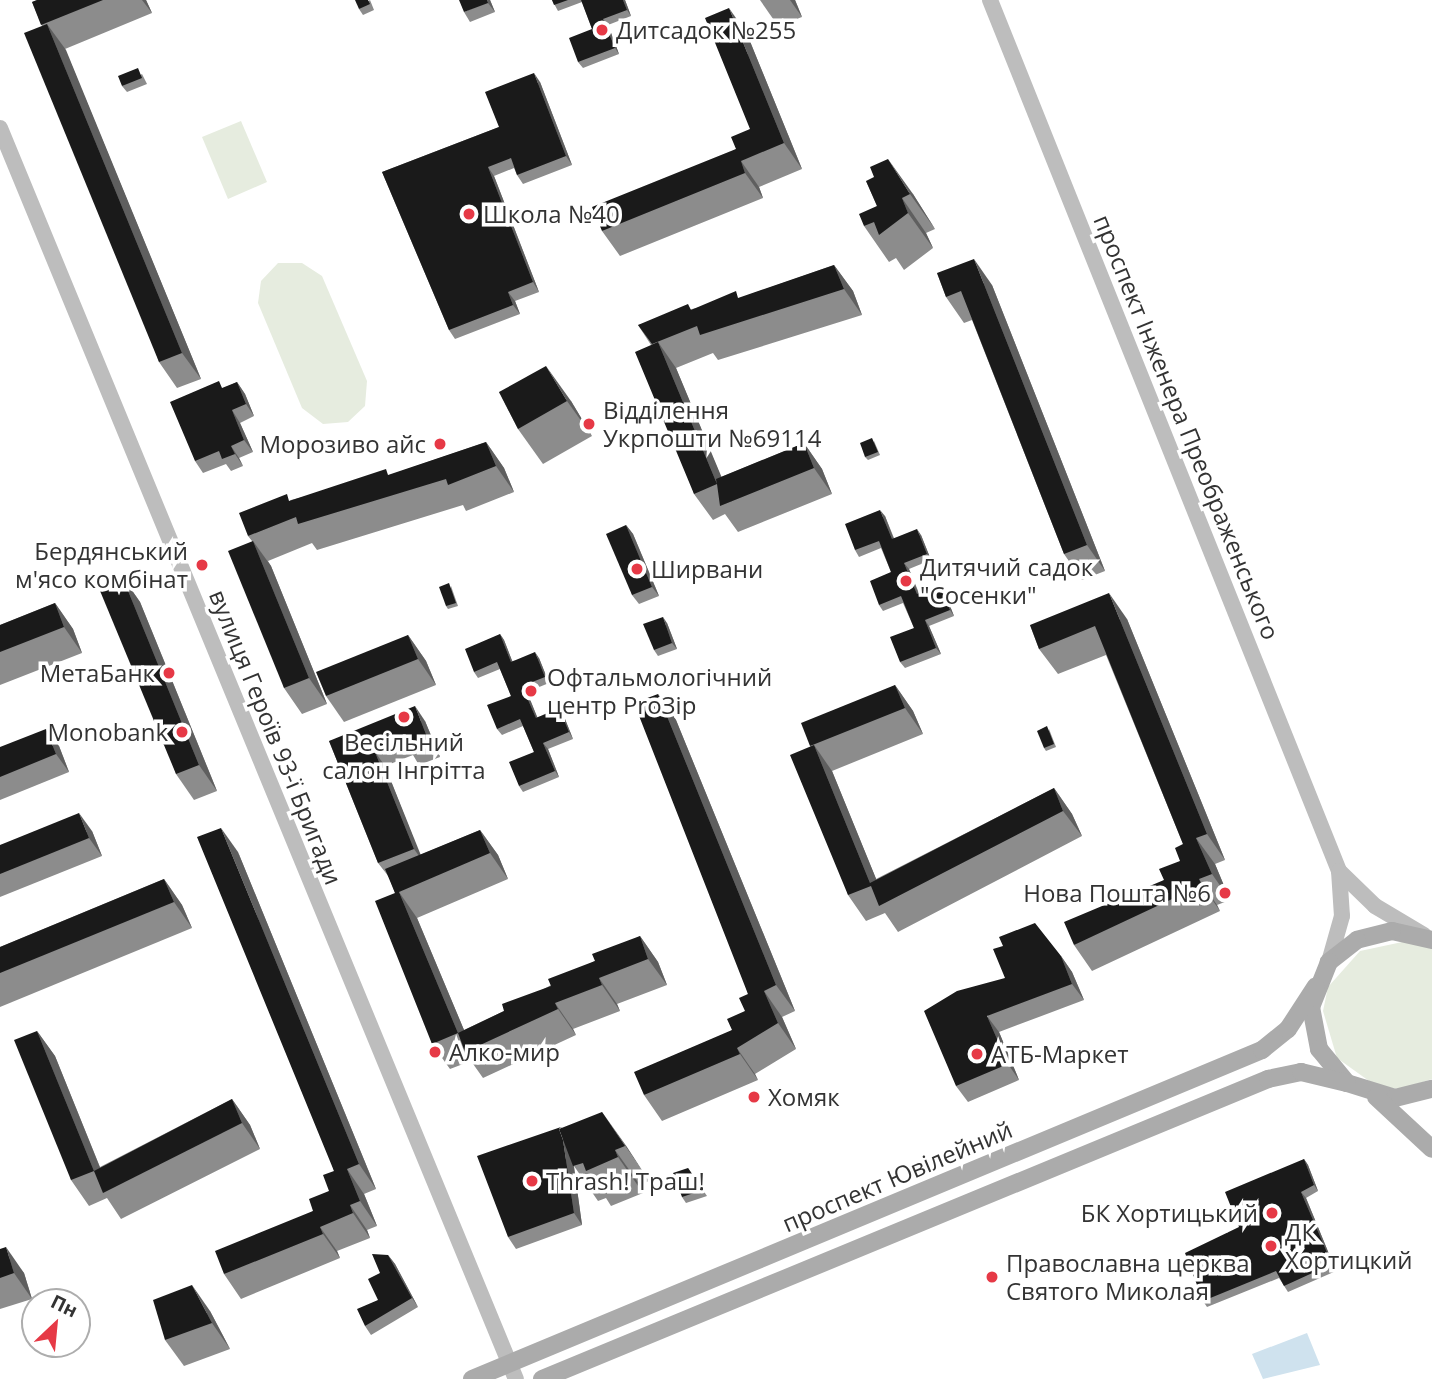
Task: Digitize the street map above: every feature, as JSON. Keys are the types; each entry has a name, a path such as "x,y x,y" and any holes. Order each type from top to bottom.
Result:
{"main road":[{"name":"проспект Інженера Преображенського","path":"1346,1083 1316,1039 1316,986 1329,962 1374,933 1430,939"},
{"name":"проспект Ювілейний","path":"472,1379 512,1372 1262,1050 1288,1029 1316,986"},
{"name":"проспект Ювілейний","path":"542,1379 1268,1079 1301,1072 1346,1083"},
{"path":"1346,1083 1374,1096 1432,1149"},
{"path":"1374,1096 1395,1098 1432,1089"}],"street":[{"name":"проспект Інженера Преображенського","path":"990,0 1339,871 1342,916 1329,962"},
{"name":"вулиця Героїв 93-ї Бригади","path":"0,128 127,424 210,644 512,1372"},
{"name":"проспект Інженера Преображенського","path":"1339,871 1375,906 1430,939"}],"shaded area":[{"path":"241,121 267,182 228,199 202,137"},
{"path":"278,263 302,263 322,276 367,381 365,406 348,422 323,424 302,408 258,303 261,281"},
{"path":"1407,941 1432,949 1432,1079 1401,1089 1376,1086 1337,1058 1323,1011 1328,987 1360,951"}],"water":[{"path":"1307,1333 1320,1365 1263,1379 1252,1354"}],"building":[{"path":"103,0 41,25 32,2"},
{"path":"355,0 368,0 370,4 359,9"},
{"path":"459,0 487,0 488,3 464,12"},
{"path":"552,0 568,0 554,5"},
{"name":"Дитсадок №255","path":"581,0 623,0 627,10 603,19 615,48 578,62 569,38 592,29"},
{"path":"729,8 784,143 741,161 745,173 602,231 592,207 736,149 731,137 750,129 705,18"},
{"path":"47,24 182,353 159,362 24,33"},
{"path":"138,68 142,78 122,86 118,76"},
{"name":"Школа №40","path":"534,73 566,156 517,175 511,158 488,167 533,282 508,292 513,305 449,330 382,172 499,127 485,92"},
{"path":"888,159 910,194 902,198 908,213 879,235 874,222 864,226 859,214 877,206 866,181 874,177 870,167"},
{"path":"974,259 1087,545 1064,554 961,291 946,297 937,273"},
{"path":"834,265 844,289 700,335 697,326 652,344 638,325 688,304 691,310 736,291 738,298"},
{"path":"658,342 717,484 694,494 635,352"},
{"path":"546,366 567,401 518,429 499,392"},
{"path":"219,381 222,388 237,382 246,404 232,410 244,440 231,446 235,454 222,459 219,451 195,461 170,402"},
{"path":"872,438 878,452 865,457 860,443"},
{"path":"486,442 496,466 448,485 446,479 298,524 296,517 248,536 239,513 287,494 289,501 386,469 388,475"},
{"path":"804,443 814,468 720,506 716,479"},
{"path":"880,510 892,539 917,529 927,554 904,563 917,594 940,585 950,610 925,620 936,648 900,662 890,637 914,628 901,596 879,605 870,581 891,572 879,541 855,550 845,524"},
{"path":"626,525 652,587 632,595 606,534"},
{"path":"253,541 309,678 284,688 228,551"},
{"path":"122,576 199,765 176,774 98,586"},
{"path":"449,583 456,603 446,606 439,587"},
{"path":"1109,593 1207,834 1196,838 1212,874 1199,879 1202,885 1074,945 1064,922 1164,880 1159,869 1180,861 1175,848 1183,844 1095,626 1039,649 1030,625"},
{"path":"55,603 64,627 0,652 0,625"},
{"path":"663,617 672,643 654,650 643,624"},
{"path":"500,634 511,662 535,652 545,677 522,686 536,718 559,708 569,732 543,743 555,771 519,786 509,762 534,752 520,719 497,729 487,705 511,696 497,662 474,672 465,649"},
{"path":"408,635 418,659 326,696 316,672"},
{"path":"895,685 905,708 810,746 801,723"},
{"path":"658,694 776,985 764,991 778,1023 737,1048 740,1054 644,1095 634,1072 732,1030 727,1019 745,1011 739,998 748,994 634,703"},
{"path":"415,706 429,742 409,750 405,740 375,752 414,849 378,863 329,741"},
{"path":"1047,726 1054,744 1044,748 1037,731"},
{"path":"46,729 56,754 0,777 0,747"},
{"path":"814,745 870,883 1054,788 1063,811 879,906 871,886 848,895 790,755"},
{"path":"79,813 89,838 0,874 0,845"},
{"path":"221,828 359,1164 347,1169 360,1201 350,1205 353,1213 320,1227 323,1234 224,1274 215,1251 313,1211 309,1199 329,1191 323,1175 334,1171 197,837"},
{"path":"480,830 490,853 399,892 458,1033 432,1044 375,901 395,893 385,869"},
{"path":"164,879 174,902 0,973 0,947"},
{"path":"1035,923 1061,956 1072,984 987,1016 1008,1064 956,1086 924,1011 957,991 1005,978 993,949 1003,946 999,937"},
{"path":"640,936 648,959 599,978 602,985 555,1003 558,1009 465,1052 458,1033 504,1011 502,1004 551,986 548,979 595,961 592,954"},
{"path":"37,1031 94,1171 71,1180 14,1040"},
{"path":"232,1099 242,1123 103,1193 94,1171"},
{"path":"602,1112 625,1146 615,1150 618,1157 586,1171 583,1163 573,1166 559,1129"},
{"name":"Thrash! Траш!","path":"561,1127 559,1129 574,1213 508,1237 477,1156"},
{"name":"ДК Хортицкий","path":"1304,1159 1314,1185 1301,1192 1332,1264 1284,1286 1276,1271 1203,1301 1185,1253 1239,1227 1225,1192"},
{"path":"688,1168 703,1190 682,1197 673,1173"},
{"path":"6,1247 14,1273 0,1278 0,1249"},
{"path":"372,1254 388,1255 412,1298 365,1326 357,1309 378,1300 368,1279 380,1273"},
{"path":"192,1285 212,1323 165,1340 153,1300"}],"place":[{"name":"Дитсадок №255","path":"602,30"},
{"name":"Школа №40","path":"469,214"},
{"name":"Відділення Укрпошти №69114","path":"589,424"},
{"name":"Морозиво айс","path":"440,444"},
{"name":"Бердянський м'ясо комбінат","path":"202,565"},
{"name":"Ширвани","path":"637,569"},
{"name":"Дитячий садок \"Сосенки\"","path":"906,581"},
{"name":"МетаБанк","path":"169,673"},
{"name":"Офтальмологічний центр ProЗір","path":"531,691"},
{"name":"Весільний салон Інгрітта","path":"404,717"},
{"name":"Monobank","path":"182,732"},
{"name":"Нова Пошта №6","path":"1225,893"},
{"name":"Алко-мир","path":"435,1052"},
{"name":"АТБ-Маркет","path":"977,1054"},
{"name":"Хомяк","path":"754,1097"},
{"name":"Thrash! Траш!","path":"532,1181"},
{"name":"БК Хортицький","path":"1272,1213"},
{"name":"ДК Хортицкий","path":"1271,1246"},
{"name":"Православна церква Святого Миколая","path":"992,1277"}]}
